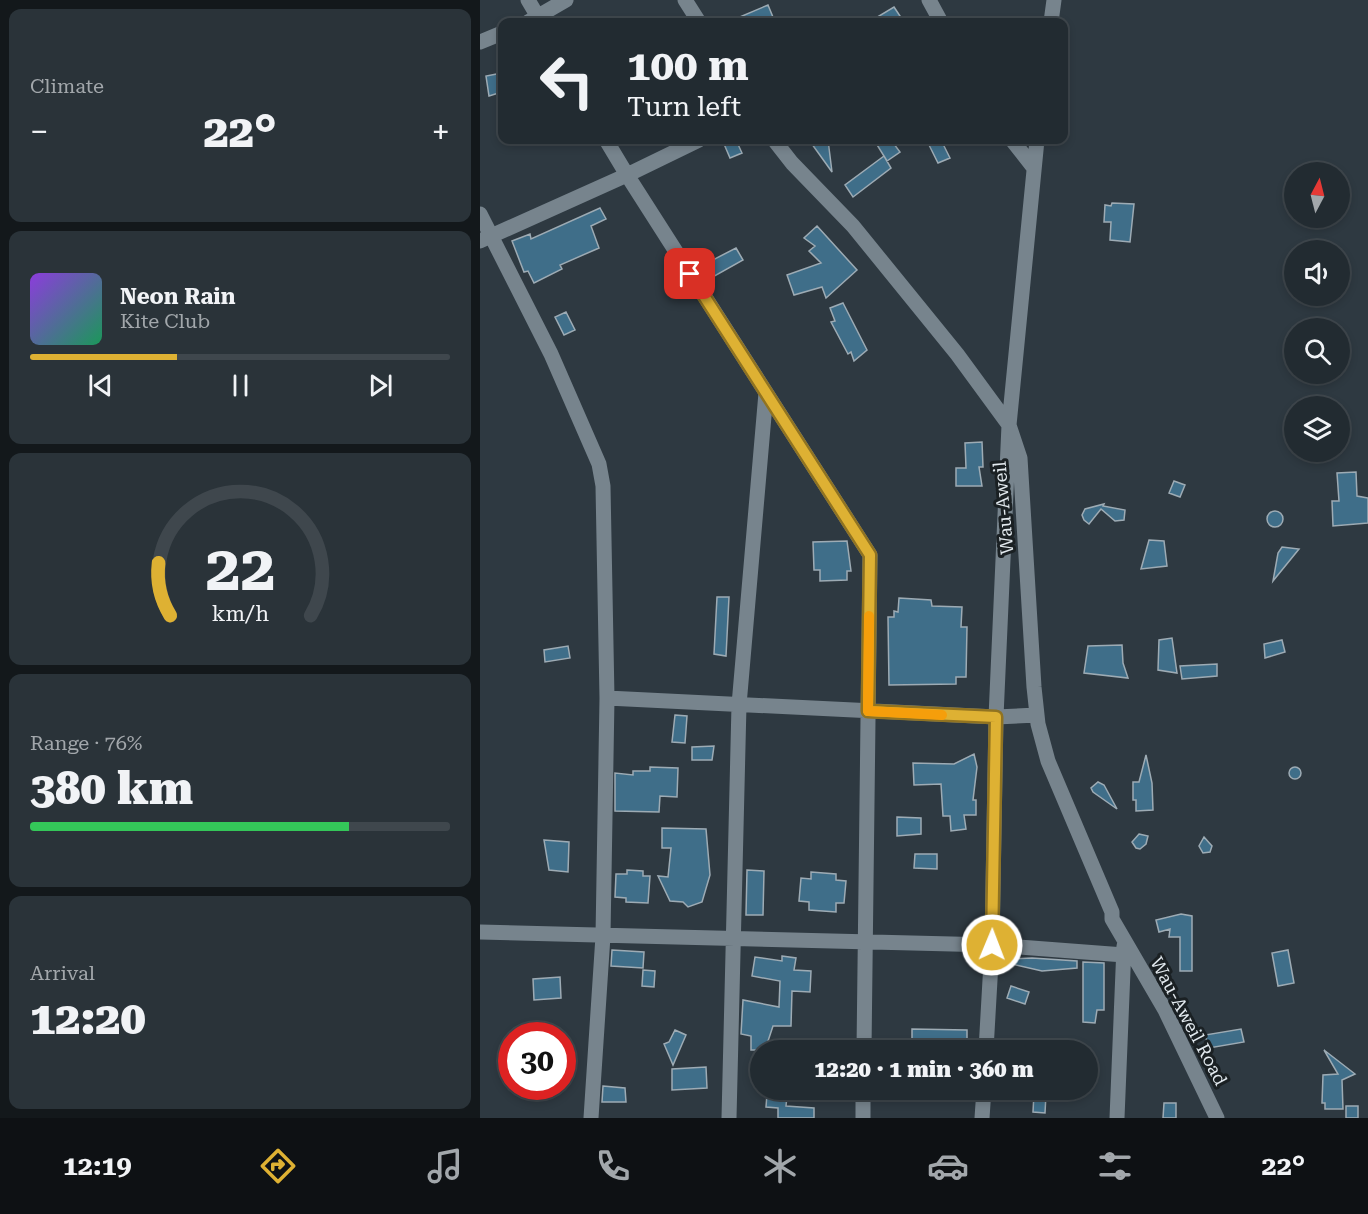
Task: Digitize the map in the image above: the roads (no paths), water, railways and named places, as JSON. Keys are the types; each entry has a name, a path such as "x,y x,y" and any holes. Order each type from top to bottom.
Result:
{"street":[{"path":"528,0 535,18"},
{"path":"540,18 566,0"},
{"path":"685,0 696,18"},
{"path":"929,0 936,18"},
{"path":"1052,18 1054,0"},
{"path":"480,42 498,35"},
{"path":"608,144 870,555 864,1040"},
{"path":"485,239 627,176 691,144"},
{"name":"Wau-Aweil","path":"778,144 853,226 957,354 1009,425 1020,458 1037,715 1048,761 1124,949"},
{"path":"1015,144 1034,168"},
{"path":"987,1040 992,945 996,717 1009,425 1037,144"},
{"path":"480,214 485,239 551,354 599,464 604,508 607,698 603,936 591,1118"},
{"path":"729,1118 739,705 766,393"},
{"path":"607,698 996,717 1037,715"},
{"path":"480,932 1124,949 1117,1118"},
{"name":"Wau-Aweil Road","path":"1124,949 1165,1010 1217,1118"},
{"path":"863,1100 863,1118"},
{"path":"982,1118 983,1100"}]}
